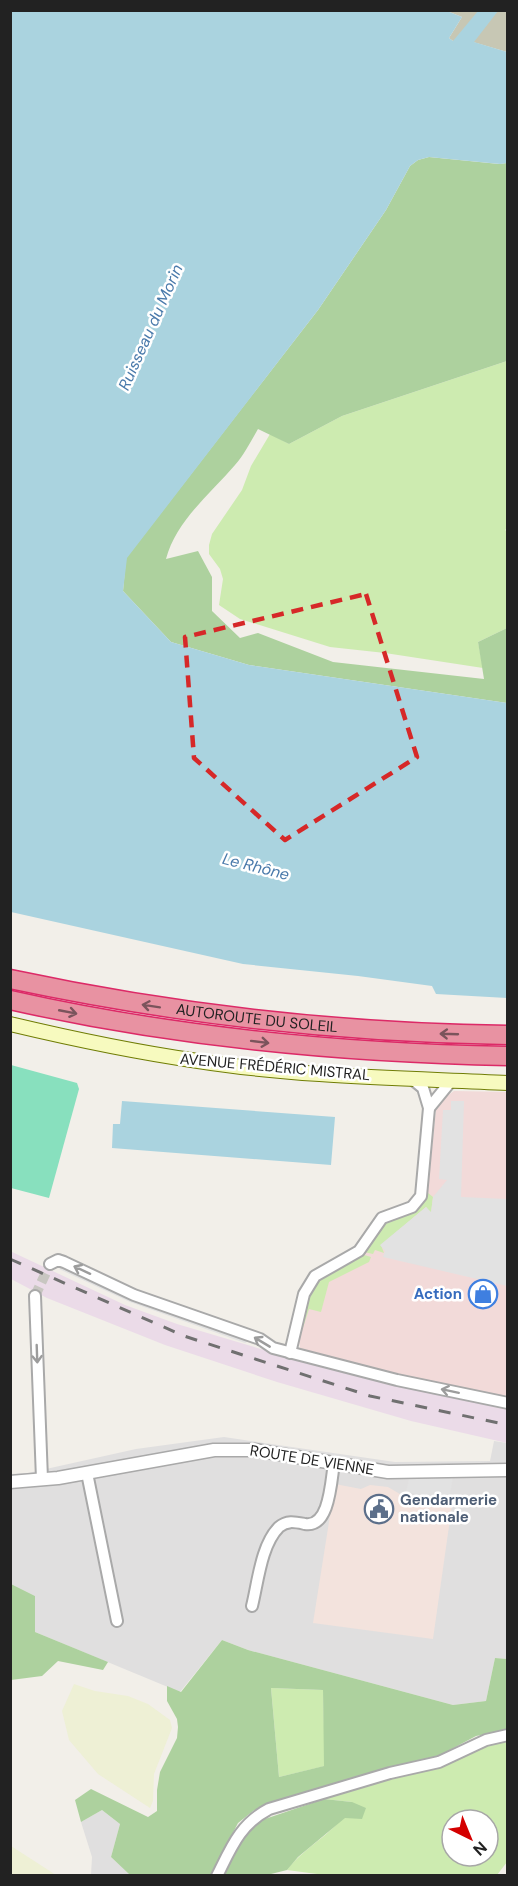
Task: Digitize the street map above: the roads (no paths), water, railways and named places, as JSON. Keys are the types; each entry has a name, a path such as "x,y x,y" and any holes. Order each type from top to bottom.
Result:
{"highway":[{"name":"AUTOROUTE DU SOLEIL","path":"10,979 142,1004 268,1022 411,1032 507,1035"},
{"name":"AUTOROUTE DU SOLEIL","path":"10,1000 137,1025 275,1044 382,1052 507,1056"}],"main road":[{"name":"AVENUE FRÉDÉRIC MISTRAL","path":"10,1024 86,1042 199,1062 321,1074 507,1083"}],"street":[{"path":"290,1353 304,1294 315,1276 359,1251 382,1218 418,1202 422,1187 429,1108 423,1088 412,1078"},
{"path":"429,1108 451,1081"},
{"path":"50,1264 58,1260 64,1262 134,1294 260,1338 273,1348 397,1380 507,1403"},
{"path":"35,1296 42,1479"},
{"name":"ROUTE DE VIENNE","path":"10,1482 87,1473 214,1450 254,1449 388,1472 507,1470"},
{"path":"252,1606 269,1539 280,1526 292,1521 309,1524 319,1519 326,1509 334,1464"},
{"path":"87,1473 117,1621"},
{"path":"217,1875 238,1833 258,1815 269,1809 390,1773 439,1762 486,1740 507,1735"}],"water":[{"path":"11,10 447,11 462,17 449,38 453,41 478,11 498,11 474,42 507,52 507,163 429,157 418,160 410,166 386,210 318,310 127,558 123,591 171,642 249,665 507,703 507,998 436,994 432,986 243,964 11,912"},
{"path":"122,1101 335,1117 331,1165 112,1148 113,1124 120,1124"}],"tunnel":[{"path":"35,1296 50,1264"}],"railway":[{"path":"10,1259 184,1336 370,1396 508,1425"}],"place":[{"name":"Action","path":"483,1294"},
{"name":"Gendarmerie nationale","path":"379,1509"}],"water label":[{"name":"Ruisseau du Morin","path":"150,327"},
{"name":"Le Rhône","path":"256,866"}]}
